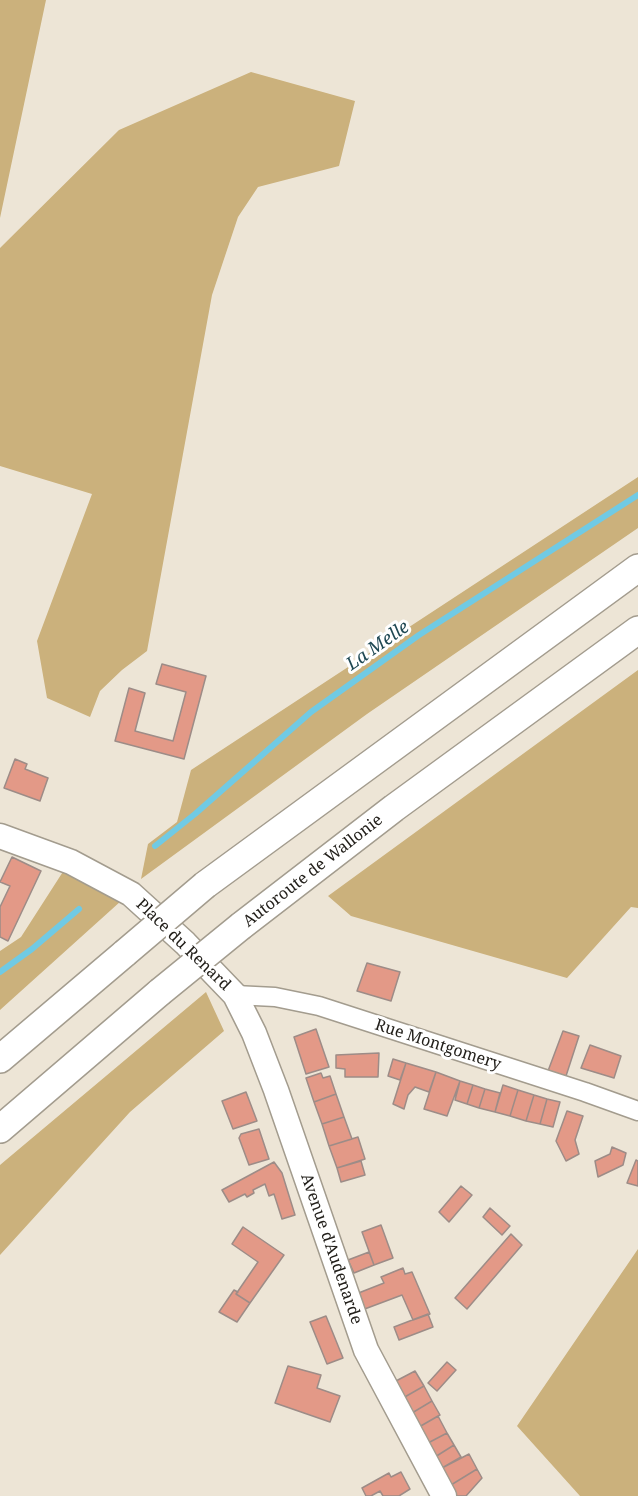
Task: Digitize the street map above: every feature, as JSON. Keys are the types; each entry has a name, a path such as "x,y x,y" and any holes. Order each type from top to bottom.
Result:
{"highway":[{"path":"0,1059 205,885 638,568"},
{"name":"Autoroute de Wallonie","path":"0,1129 160,992 242,926 394,808 638,630"}],"main road":[{"name":"Place du Renard","path":"0,836 71,862 131,894 185,943 235,995"},
{"name":"Avenue d'Audenarde","path":"235,995 254,1033 276,1090 366,1350 444,1496"}],"street":[{"name":"Rue Montgomery","path":"235,995 275,997 319,1006 638,1111"}],"shaded area":[{"path":"0,0 46,0 0,218"},
{"path":"251,72 355,101 339,166 258,187 238,217 212,295 147,651 100,691 90,717 47,698 37,641 92,494 0,466 0,248 119,130"},
{"path":"638,477 638,528 367,714 141,879 148,844 177,822 191,770"},
{"path":"638,670 638,908 631,907 567,978 351,916 328,896"},
{"path":"66,867 121,901 0,1010 0,951 21,937"},
{"path":"206,992 224,1031 130,1112 0,1255 0,1165"},
{"path":"638,1249 638,1496 580,1496 517,1426"}],"building":[{"path":"162,664 206,676 184,759 115,741 129,688 145,693 135,731 173,741 186,692 156,684"},
{"path":"15,759 27,764 25,769 48,778 40,801 4,788"},
{"path":"12,857 41,871 8,941 0,937 0,907 10,886 0,882"},
{"path":"367,963 400,972 391,1001 357,991"},
{"path":"316,1029 329,1067 306,1074 294,1037"},
{"path":"563,1031 579,1036 566,1076 548,1071"},
{"path":"590,1045 621,1056 614,1078 581,1068"},
{"path":"379,1053 378,1077 345,1077 345,1069 336,1068 336,1055"},
{"path":"393,1059 406,1063 400,1080 388,1076"},
{"path":"406,1063 436,1072 429,1092 415,1087 408,1095 404,1109 393,1104"},
{"path":"436,1072 460,1081 447,1116 424,1109"},
{"path":"321,1073 323,1078 330,1076 336,1094 314,1102 306,1078"},
{"path":"460,1081 473,1085 467,1104 455,1100"},
{"path":"473,1085 485,1089 479,1108 467,1104"},
{"path":"503,1085 518,1090 510,1116 495,1112"},
{"path":"485,1089 500,1093 495,1112 479,1108"},
{"path":"518,1090 534,1095 526,1121 510,1116"},
{"path":"246,1092 257,1121 233,1129 222,1101"},
{"path":"336,1094 344,1117 322,1124 314,1102"},
{"path":"534,1095 547,1099 540,1124 526,1121"},
{"path":"547,1099 560,1102 553,1127 540,1124"},
{"path":"567,1111 583,1116 575,1140 579,1154 566,1161 556,1141"},
{"path":"344,1117 352,1139 329,1146 322,1124"},
{"path":"259,1129 269,1159 249,1165 239,1138 241,1134"},
{"path":"358,1137 365,1159 337,1168 329,1146"},
{"path":"612,1147 626,1153 623,1165 598,1177 595,1161 610,1154"},
{"path":"636,1160 638,1161 638,1186 627,1183"},
{"path":"361,1161 365,1175 341,1182 337,1168"},
{"path":"274,1162 282,1173 295,1215 282,1219 274,1194 269,1196 265,1184 253,1190 254,1193 247,1197 245,1194 229,1202 222,1190"},
{"path":"461,1186 472,1195 449,1222 439,1212"},
{"path":"490,1208 510,1226 502,1235 483,1217"},
{"path":"381,1225 393,1258 374,1265 362,1232"},
{"path":"243,1227 284,1255 250,1303 236,1294 258,1262 232,1244"},
{"path":"511,1234 522,1245 467,1309 455,1298"},
{"path":"369,1252 374,1265 354,1273 348,1260"},
{"path":"403,1268 405,1274 412,1272 430,1314 413,1320 402,1295 362,1310 356,1294 384,1283 381,1277"},
{"path":"234,1290 238,1292 236,1294 250,1303 237,1322 219,1312"},
{"path":"428,1314 433,1327 399,1340 394,1327"},
{"path":"326,1316 343,1358 327,1364 310,1322"},
{"path":"447,1362 456,1370 437,1391 428,1383"},
{"path":"288,1366 321,1375 317,1388 340,1396 330,1422 275,1403"},
{"path":"415,1371 424,1386 403,1398 394,1382"},
{"path":"424,1386 432,1401 412,1413 403,1398"},
{"path":"432,1401 440,1415 419,1427 412,1413"},
{"path":"438,1416 447,1433 428,1443 419,1427"},
{"path":"447,1433 454,1445 435,1457 428,1443"},
{"path":"454,1445 461,1457 442,1468 435,1457"},
{"path":"469,1454 477,1469 451,1485 442,1468"},
{"path":"477,1469 482,1478 466,1496 457,1496 451,1485"},
{"path":"401,1472 410,1489 399,1496 383,1496 380,1491 366,1496 362,1488 389,1473 391,1477"}],"waterway":[{"name":"La Melle","path":"155,846 311,712 419,635 638,495"},
{"name":"La Melle","path":"0,972 32,949 79,909"}]}
